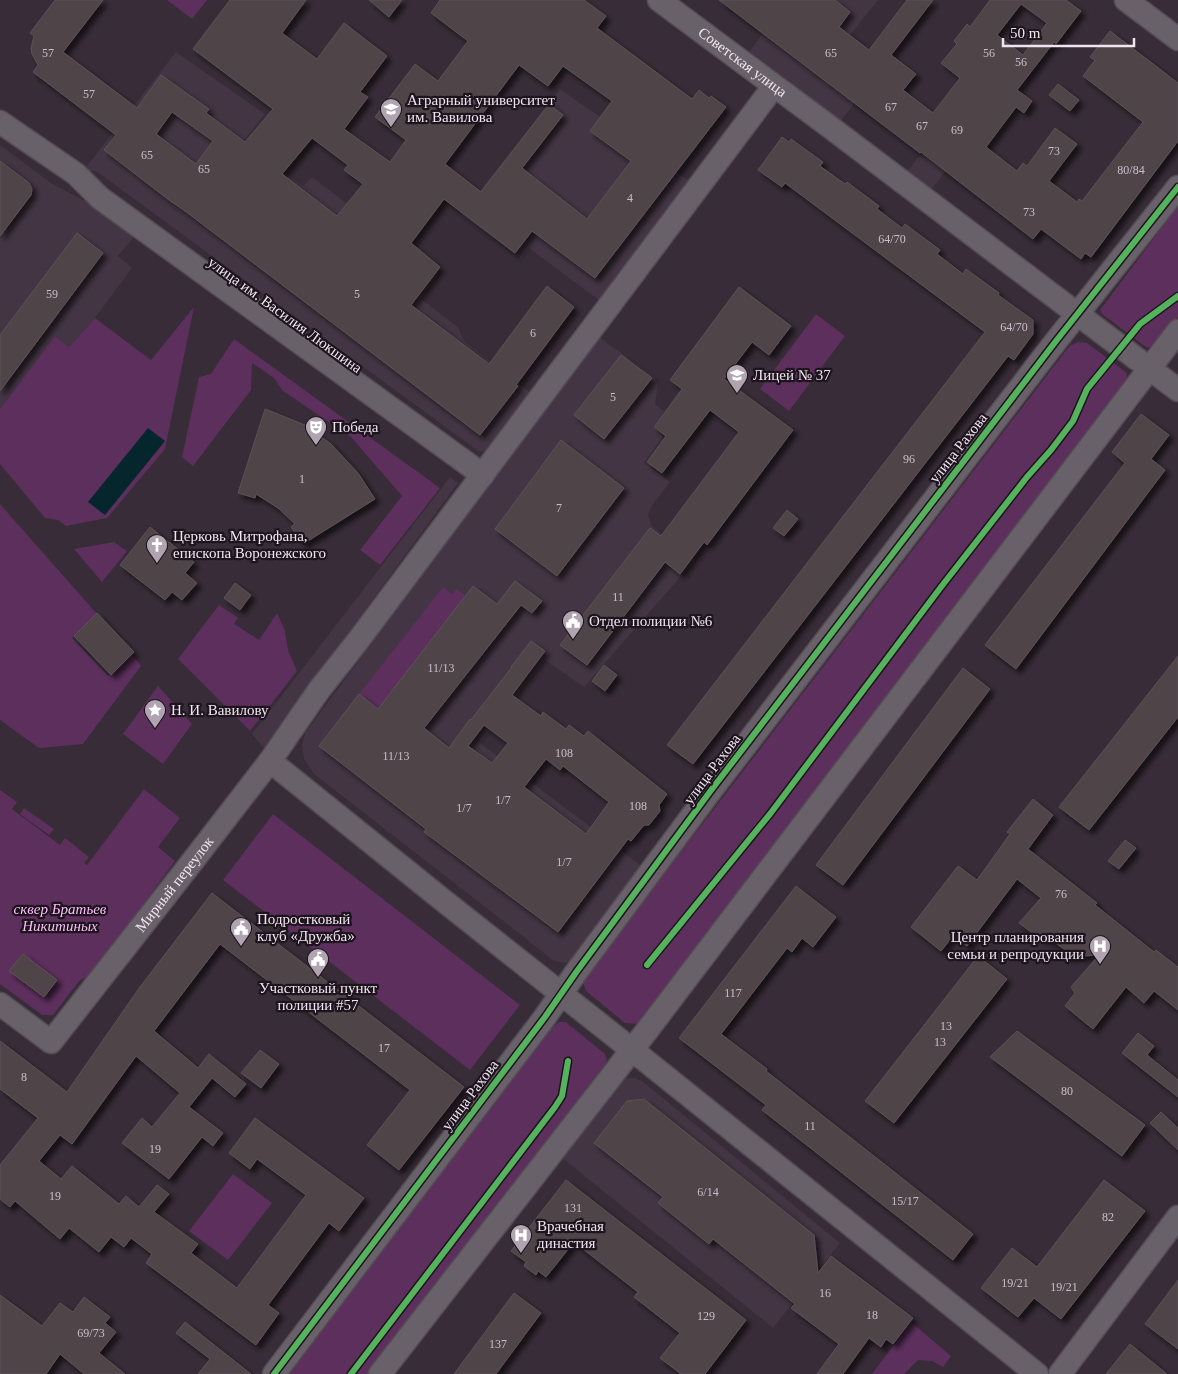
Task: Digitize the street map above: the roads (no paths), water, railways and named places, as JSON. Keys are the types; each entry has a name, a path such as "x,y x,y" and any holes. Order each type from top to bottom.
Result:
{"street":[{"name":"Советская улица","path":"659,0 1178,390"},
{"path":"1126,0 1178,38"},
{"name":"Мирный переулок","path":"0,1004 51,1042 270,761 319,690 774,86"},
{"name":"улица им. Василия Люкшина","path":"0,122 76,174 107,186 307,330 486,470"},
{"name":"улица Рахова","path":"274,1374 487,1094 712,788 1178,187"},
{"path":"380,1374 649,1028 1178,331"},
{"path":"270,761 1037,1374"},
{"path":"1060,1374 1178,1217"}],"water":[{"path":"148,428 165,441 105,515 88,502"}],"place":[{"name":"Аграрный университет им. Вавилова","path":"391,128"},
{"name":"Лицей № 37","path":"737,394"},
{"name":"Победа","path":"316,446"},
{"name":"Церковь Митрофана, епископа Воронежского","path":"157,564"},
{"name":"Отдел полиции №6","path":"573,640"},
{"name":"Н. И. Вавилову","path":"155,729"},
{"name":"Подростковый клуб «Дружба»","path":"241,947"},
{"name":"Центр планирования семьи и репродукции","path":"1100,965"},
{"name":"Участковый пункт полиции #57","path":"318,978"},
{"name":"Врачебная династия","path":"521,1254"}],"park label":[{"name":"сквер Братьев Никитиных","path":"60,918"}]}
